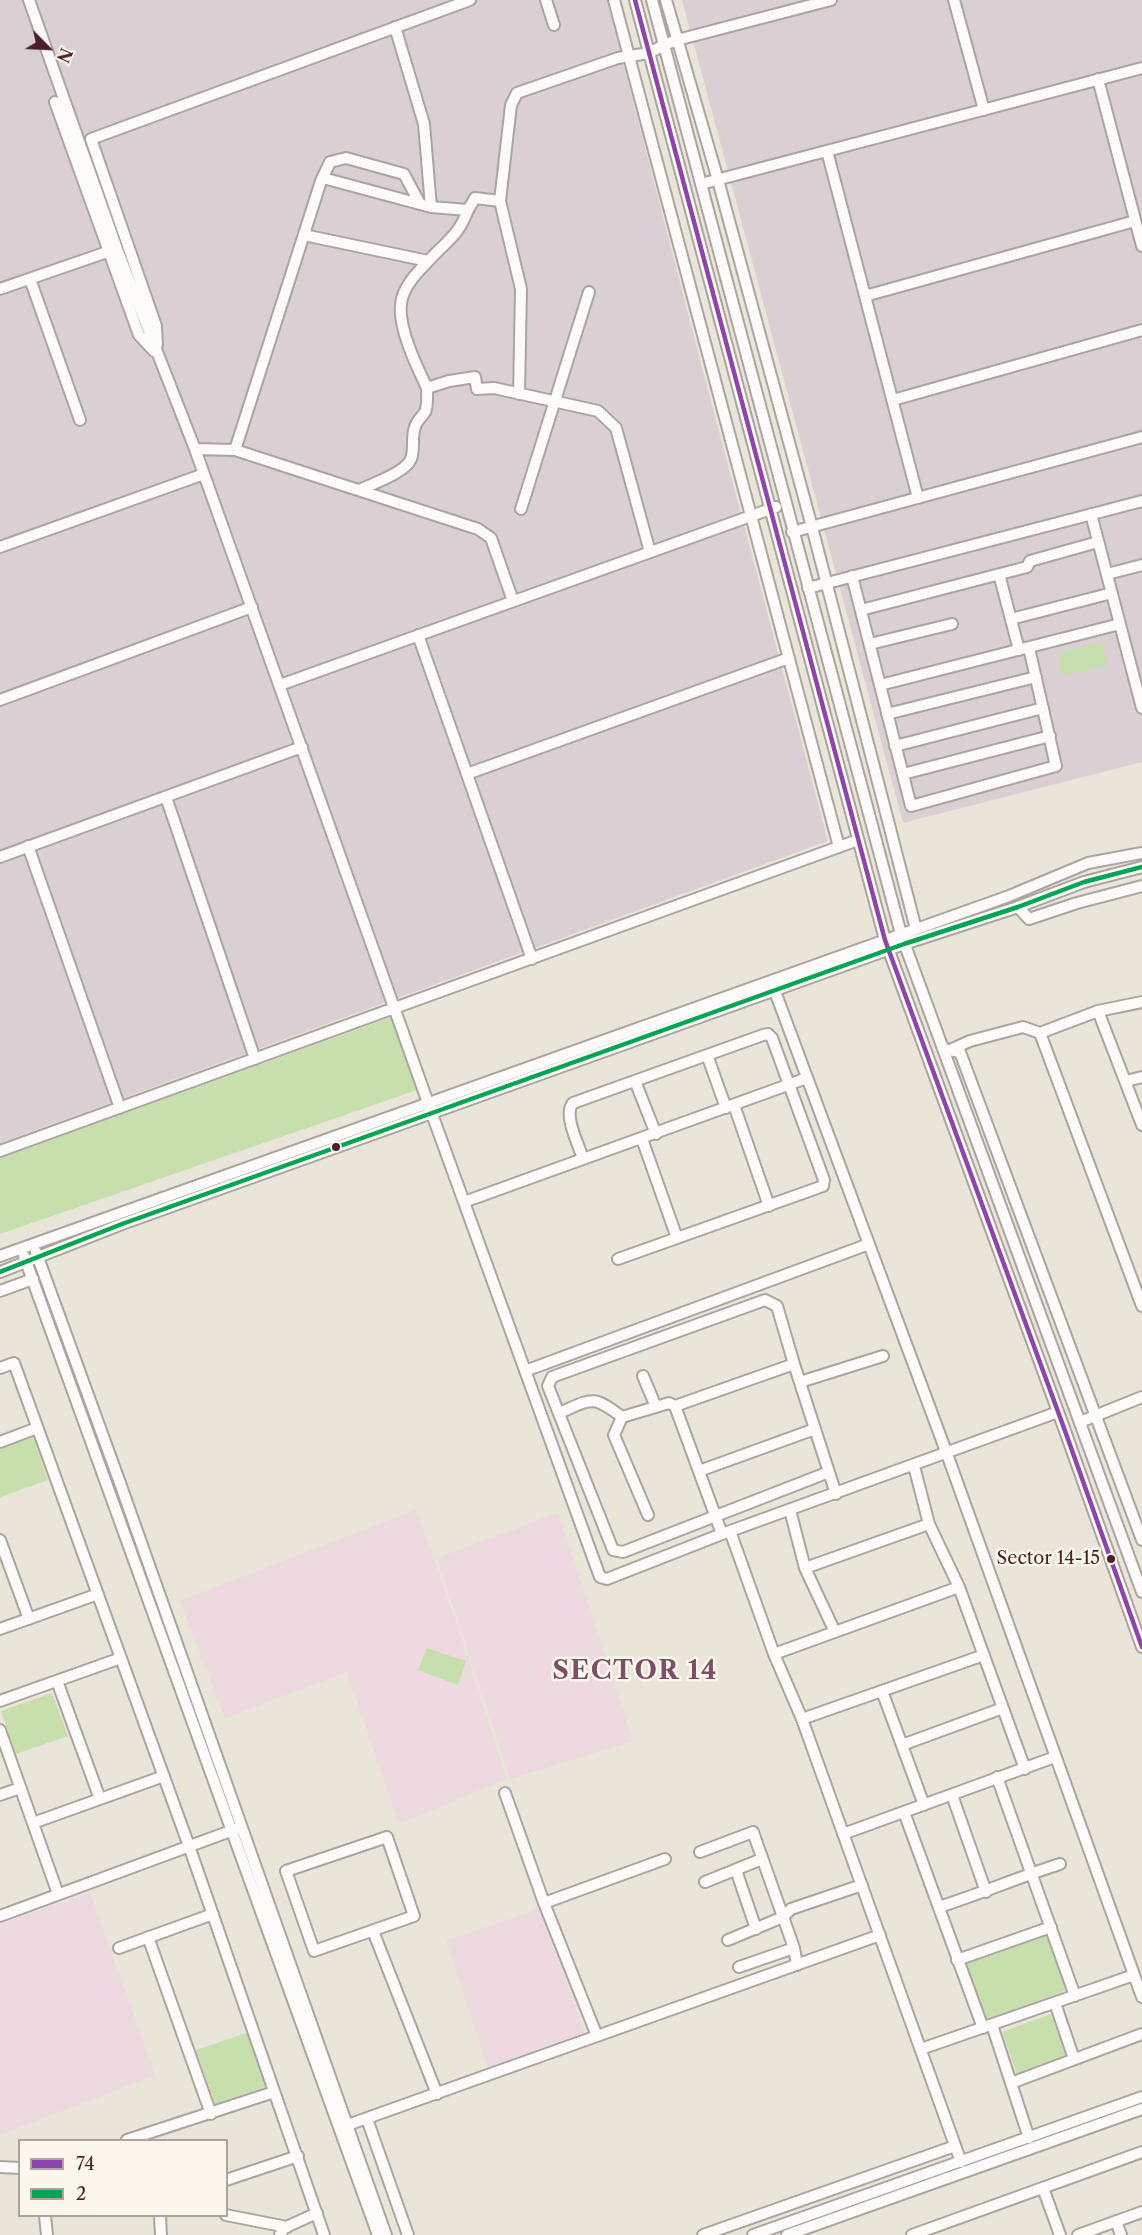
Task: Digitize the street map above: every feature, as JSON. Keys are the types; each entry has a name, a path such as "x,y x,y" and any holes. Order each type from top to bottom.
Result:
{"street":[{"path":"29,0 117,249 195,449 303,747 428,1103 600,1577 607,1579 726,1533 1059,1416 1078,1418 1095,1415 1142,1397"},
{"path":"158,356 156,326 92,139 470,0"},
{"path":"546,0 554,25"},
{"path":"614,0 839,847"},
{"path":"635,0 887,945 1142,1647"},
{"path":"652,0 902,939 946,1050 1142,1592"},
{"path":"666,0 718,180 812,527 916,929"},
{"path":"519,394 521,289 500,201 514,96 522,90 618,58 649,53 677,40 831,0"},
{"path":"954,0 984,110"},
{"path":"395,27 424,124 426,205"},
{"path":"701,184 1142,68"},
{"path":"1098,79 1142,246"},
{"path":"55,102 139,335 158,356"},
{"path":"827,151 918,498"},
{"path":"235,450 321,181 330,162 346,158 404,174 426,205"},
{"path":"321,181 323,178 426,205 468,210"},
{"path":"359,490 403,468 410,461 415,425 426,407 427,388 404,333 401,303 412,279 461,229 475,198 500,201"},
{"path":"865,296 1135,221"},
{"path":"304,235 376,252 428,261"},
{"path":"1,286 30,279 110,251"},
{"path":"30,279 80,420"},
{"path":"521,509 589,292"},
{"path":"893,400 1142,330"},
{"path":"427,388 449,381 475,377 477,389 494,388 598,411 616,428 650,552"},
{"path":"792,532 1142,437"},
{"path":"195,449 235,450 478,529 491,538 513,601"},
{"path":"0,547 204,474"},
{"path":"807,588 1142,501"},
{"path":"280,685 785,504"},
{"path":"1091,514 1142,708"},
{"path":"861,610 1027,567 1030,561 1098,542"},
{"path":"1107,574 1142,565"},
{"path":"852,576 911,806 1056,766 1036,677 1011,619 999,574"},
{"path":"1011,619 1112,593"},
{"path":"0,700 252,607"},
{"path":"870,644 952,624"},
{"path":"880,686 1120,624"},
{"path":"418,636 532,959"},
{"path":"467,774 789,658"},
{"path":"887,714 1036,677"},
{"path":"896,746 1043,708"},
{"path":"903,774 1050,736"},
{"path":"0,857 303,747"},
{"path":"166,796 255,1059"},
{"path":"0,1151 858,840"},
{"path":"28,846 120,1108"},
{"path":"902,939 916,929 1008,896 1088,863 1142,853"},
{"path":"0,1272 122,1224 432,1114 902,939 1018,907 1083,882 1142,867"},
{"path":"1018,907 1029,919 1077,903 1142,886"},
{"path":"773,986 947,1454 1142,1997"},
{"path":"0,1256 428,1103 773,986"},
{"path":"946,1050 1023,1027 1040,1034 1098,1011 1142,1002"},
{"path":"1098,1011 1142,1125"},
{"path":"583,1158 568,1114 569,1107 573,1103 768,1034 772,1038 824,1180 823,1186 618,1259"},
{"path":"1040,1034 1142,1306"},
{"path":"946,1050 960,1052 1142,1540"},
{"path":"707,1055 730,1106 769,1206"},
{"path":"1126,1081 1142,1077"},
{"path":"464,1202 807,1078"},
{"path":"635,1081 656,1134"},
{"path":"642,1139 677,1238"},
{"path":"33,1244 343,2127 378,2235"},
{"path":"525,1371 869,1244"},
{"path":"22,1248 237,1829"},
{"path":"0,1292 33,1279"},
{"path":"829,1472 622,1552 612,1550 548,1386 552,1377 765,1300 777,1306 836,1494"},
{"path":"800,1382 883,1356"},
{"path":"0,1368 14,1363 189,1846 324,2235"},
{"path":"675,1406 794,1364"},
{"path":"643,1376 656,1407"},
{"path":"559,1413 590,1400 596,1400 622,1417 669,1403 675,1406 715,1515 726,1533 802,1719 961,2162"},
{"path":"622,1417 614,1435 648,1515"},
{"path":"0,1442 37,1428"},
{"path":"699,1471 815,1429"},
{"path":"914,1466 928,1524 959,1587 1025,1769"},
{"path":"790,1510 805,1568 835,1632"},
{"path":"805,1568 928,1524"},
{"path":"0,1540 29,1619"},
{"path":"774,1654 959,1587"},
{"path":"0,1629 98,1594"},
{"path":"802,1719 984,1655"},
{"path":"0,1701 121,1658"},
{"path":"57,1681 100,1799"},
{"path":"882,1691 924,1805"},
{"path":"902,1745 1003,1708"},
{"path":"0,1731 58,1894"},
{"path":"843,1834 1055,1757"},
{"path":"33,1823 164,1776"},
{"path":"997,1777 1075,1996"},
{"path":"0,1795 20,1788"},
{"path":"505,1793 544,1903 597,2036"},
{"path":"952,1795 986,1892"},
{"path":"904,1812 957,1960 1011,2083 1029,2138"},
{"path":"0,1916 237,1829"},
{"path":"700,1852 753,1832 794,1948 797,1965"},
{"path":"387,1837 414,1916 373,1931 315,1951 286,1871 387,1837"},
{"path":"544,1903 665,1859"},
{"path":"705,1882 762,1859"},
{"path":"939,1907 1060,1864"},
{"path":"736,1870 756,1929"},
{"path":"728,1940 783,1917 791,1909 862,1885"},
{"path":"119,1948 213,1914"},
{"path":"957,1960 1052,1928"},
{"path":"373,1931 437,2094"},
{"path":"343,2127 880,1935"},
{"path":"148,1937 211,2114"},
{"path":"739,1967 794,1948"},
{"path":"921,2049 1134,1975"},
{"path":"1055,2003 1074,2059"},
{"path":"1011,2083 1142,2034"},
{"path":"130,2139 274,2092"},
{"path":"753,2235 1142,2097"},
{"path":"787,2235 1142,2109"},
{"path":"367,2119 408,2235"},
{"path":"343,2127 386,2235"},
{"path":"704,2235 955,2145"},
{"path":"912,2235 941,2230 1043,2188 1142,2152"},
{"path":"228,2179 298,2156"},
{"path":"0,2166 18,2168"},
{"path":"1043,2188 1060,2235"},
{"path":"1078,2235 1142,2212"},
{"path":"228,2216 284,2231 317,2213"},
{"path":"45,2217 47,2235"},
{"path":"160,2217 161,2235"},
{"path":"1116,2221 1121,2235"}],"shaded area":[{"path":"0,0 607,0 828,841 0,1143"},
{"path":"682,0 1142,0 1142,762 903,823"},
{"path":"416,1510 459,1629 506,1779 399,1824 347,1672 225,1718 180,1601"},
{"path":"558,1513 633,1741 510,1779 437,1558"},
{"path":"90,1893 155,2075 0,2135 0,1924"},
{"path":"539,1909 585,2032 488,2068 446,1941"}],"green space":[{"path":"1102,642 1108,665 1062,676 1058,653"},
{"path":"392,1017 417,1090 0,1234 0,1158"},
{"path":"33,1437 48,1480 0,1497 0,1449"},
{"path":"427,1648 466,1661 458,1685 418,1670"},
{"path":"52,1693 68,1736 16,1754 1,1711"},
{"path":"1048,1935 1067,1990 984,2022 964,1964"},
{"path":"1051,2014 1066,2057 1017,2074 1002,2032"},
{"path":"249,2032 267,2086 215,2104 196,2050"}],"transit line":[{"name":"74","path":"635,0 885,940 1142,1647"},
{"name":"2","path":"0,1272 122,1224 904,944 1018,907 1084,882 1142,867"}],"place":[{"name":"Sector 14-15","path":"1111,1559"}],"district":[{"name":"SECTOR 14","path":"635,1671"}]}
